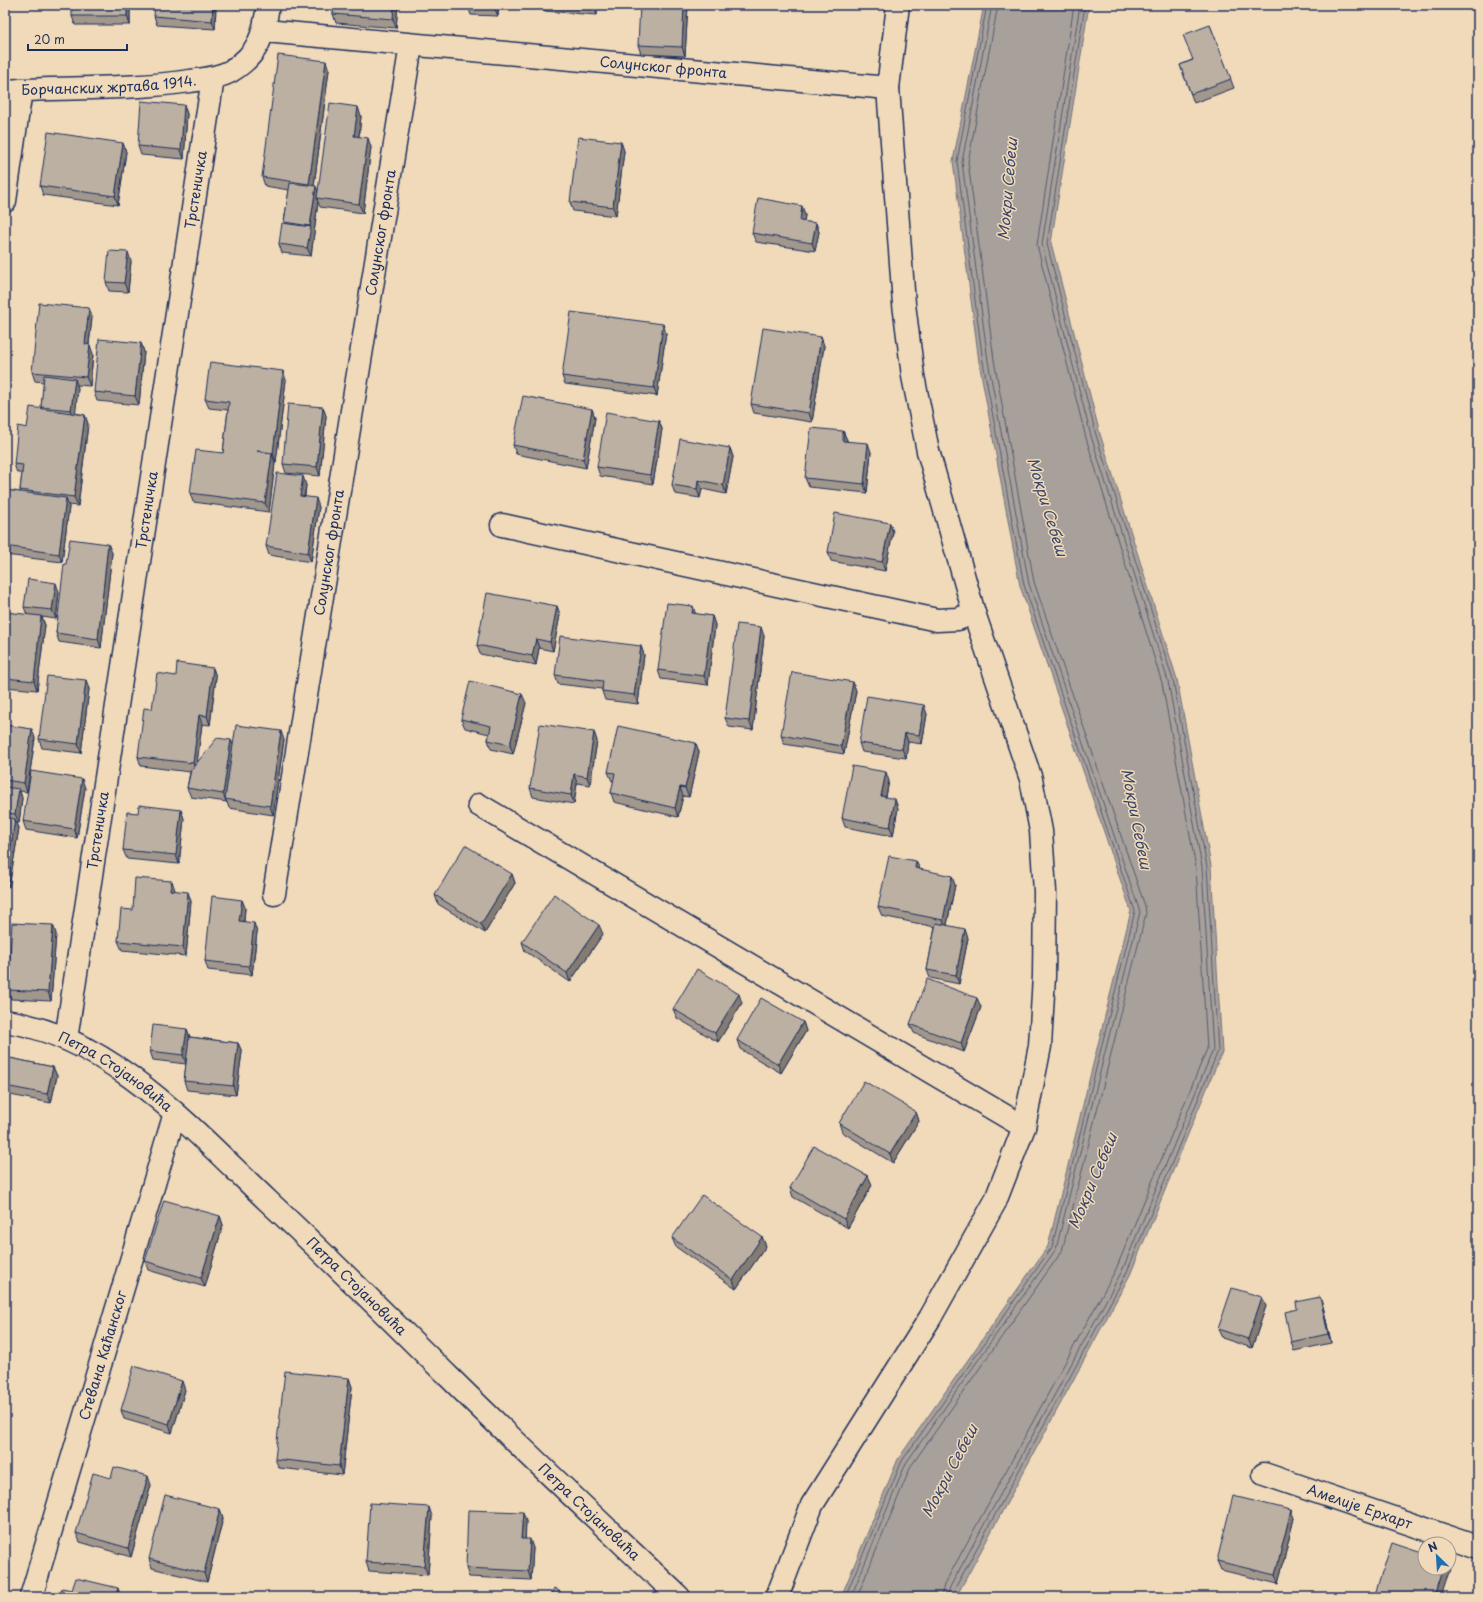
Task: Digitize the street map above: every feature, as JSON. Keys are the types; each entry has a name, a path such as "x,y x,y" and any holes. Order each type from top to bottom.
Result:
{"street":[{"path":"213,78 231,71 245,60 257,47 265,31 268,5"},
{"path":"777,1597 812,1505 927,1322 991,1209 1024,1127 1039,1053 1044,976 1045,885 1041,830 1031,778 974,613 928,451 913,376 904,304 888,88 898,5"},
{"path":"265,31 411,45"},
{"name":"Солунског фронта","path":"274,894 411,45 888,88"},
{"name":"Борчанских жртава 1914.","path":"13,90 168,84 213,78"},
{"name":"Трстеничка","path":"66,1039 213,78"},
{"path":"5,201 13,90"},
{"path":"502,525 937,620 958,619 974,613"},
{"path":"479,805 1024,1127"},
{"name":"Петра Стојановића","path":"5,1021 29,1024 76,1043 129,1075 175,1114 316,1246 470,1398 679,1597"},
{"name":"Стевана Каћанског","path":"30,1597 175,1114"},
{"name":"Амелије Ерхарт","path":"1264,1474 1478,1547"}],"water":[{"name":"Мокри Себеш","path":"984,5 1089,5 1051,243 1100,434 1177,679 1211,866 1222,1052 1130,1275 956,1597 841,1597 898,1459 1048,1246 1131,911 1020,586 979,362 953,161"}],"building":[{"path":"72,5 127,5 127,16 72,16"},
{"path":"155,5 213,5 212,21 154,16"},
{"path":"334,5 394,5 393,19 333,14"},
{"path":"468,5 495,5 494,7"},
{"path":"640,5 684,5 682,47 638,45"},
{"path":"1210,25 1231,79 1191,94 1180,65 1193,60 1183,35"},
{"path":"278,55 326,61 309,184 262,177"},
{"path":"141,101 184,105 181,150 138,146"},
{"path":"330,103 358,107 354,136 368,138 359,204 317,198"},
{"path":"48,132 123,143 115,196 40,186"},
{"path":"578,137 621,142 613,207 570,202"},
{"path":"290,183 316,186 310,226 284,222"},
{"path":"758,198 802,206 800,221 816,223 812,243 752,233"},
{"path":"282,223 311,227 307,248 279,244"},
{"path":"109,251 128,252 124,283 106,282"},
{"path":"39,303 89,308 85,344 90,345 86,377 32,372"},
{"path":"571,312 663,324 654,388 562,376"},
{"path":"763,328 821,337 809,413 751,404"},
{"path":"99,339 141,343 135,396 94,392"},
{"path":"210,362 283,371 273,453 257,451 272,454 265,503 190,493 196,450 223,453 229,402 205,399"},
{"path":"44,375 75,379 71,410 41,407"},
{"path":"523,396 592,409 583,459 513,445"},
{"path":"288,404 323,407 317,467 283,464"},
{"path":"30,407 85,415 74,497 20,490 23,465 14,464 18,426 27,428"},
{"path":"606,412 659,421 650,475 597,467"},
{"path":"811,428 843,431 843,441 868,443 864,484 805,478"},
{"path":"680,439 730,448 723,485 698,480 697,489 672,485"},
{"path":"277,473 303,476 300,496 316,498 308,553 266,546"},
{"path":"5,490 66,498 59,554 5,546"},
{"path":"835,513 890,523 882,562 828,552"},
{"path":"70,539 108,544 98,639 56,633 64,564 66,564"},
{"path":"28,579 56,583 52,610 24,607"},
{"path":"487,593 557,606 550,642 536,639 532,656 477,645"},
{"path":"667,603 693,606 692,613 712,616 704,676 658,670"},
{"path":"5,612 41,616 34,681 5,678"},
{"path":"737,624 761,627 749,721 725,718"},
{"path":"560,636 641,646 634,695 602,691 603,681 555,675"},
{"path":"177,663 213,668 207,716 199,715 193,763 138,757 144,708 152,709 157,673 176,676"},
{"path":"792,672 853,682 841,746 781,735"},
{"path":"47,676 86,680 78,744 39,739"},
{"path":"470,681 522,694 510,745 488,740 491,726 461,719"},
{"path":"867,696 924,705 919,735 905,733 902,749 859,743"},
{"path":"540,724 594,732 587,777 574,774 571,795 530,788"},
{"path":"5,725 32,729 24,783 5,780"},
{"path":"236,725 281,731 270,806 225,799"},
{"path":"618,726 696,743 685,788 680,787 675,808 611,793 615,773 608,772"},
{"path":"217,738 231,740 223,794 187,788 191,770"},
{"path":"852,766 886,772 881,796 895,799 890,827 842,818"},
{"path":"31,771 82,779 74,829 23,821"},
{"path":"5,787 19,789 15,814 5,813"},
{"path":"139,805 181,810 176,855 123,850 127,812 138,813"},
{"path":"5,817 15,819 6,878 5,878"},
{"path":"465,845 512,874 481,924 435,895"},
{"path":"889,856 916,861 915,868 952,876 943,920 878,907"},
{"path":"135,878 172,881 170,890 188,892 183,947 118,941 121,909 133,910"},
{"path":"554,894 599,925 567,973 522,942"},
{"path":"212,896 242,900 239,921 254,923 249,966 205,961"},
{"path":"12,923 53,925 48,992 8,990"},
{"path":"936,923 965,929 956,975 927,970"},
{"path":"697,969 739,994 715,1033 673,1009"},
{"path":"927,979 977,998 961,1043 910,1024"},
{"path":"761,998 803,1022 778,1064 737,1040"},
{"path":"153,1025 187,1029 183,1055 150,1051"},
{"path":"189,1037 238,1043 233,1086 184,1081"},
{"path":"5,1057 53,1067 47,1094 5,1086"},
{"path":"864,1081 916,1112 890,1154 839,1123"},
{"path":"814,1146 868,1176 844,1219 790,1188"},
{"path":"702,1195 762,1237 733,1280 672,1238"},
{"path":"164,1200 220,1216 201,1278 145,1261"},
{"path":"1232,1288 1262,1297 1248,1339 1218,1329"},
{"path":"1320,1297 1328,1334 1291,1342 1285,1312 1297,1309 1296,1302"},
{"path":"134,1366 182,1381 169,1424 121,1410"},
{"path":"285,1371 349,1378 339,1466 275,1459"},
{"path":"114,1467 148,1476 128,1548 76,1533 93,1473 111,1478"},
{"path":"165,1495 220,1509 204,1573 149,1559"},
{"path":"1233,1496 1291,1510 1275,1575 1217,1561"},
{"path":"370,1503 429,1507 424,1566 366,1562"},
{"path":"468,1510 523,1512 521,1539 530,1539 528,1571 466,1568"},
{"path":"1392,1543 1417,1551 1417,1576 1442,1576 1435,1597 1374,1597"},
{"path":"76,1578 118,1588 115,1597 45,1597 46,1593 60,1596 62,1588 72,1590"},
{"path":"554,1588 569,1597 549,1597"}]}
